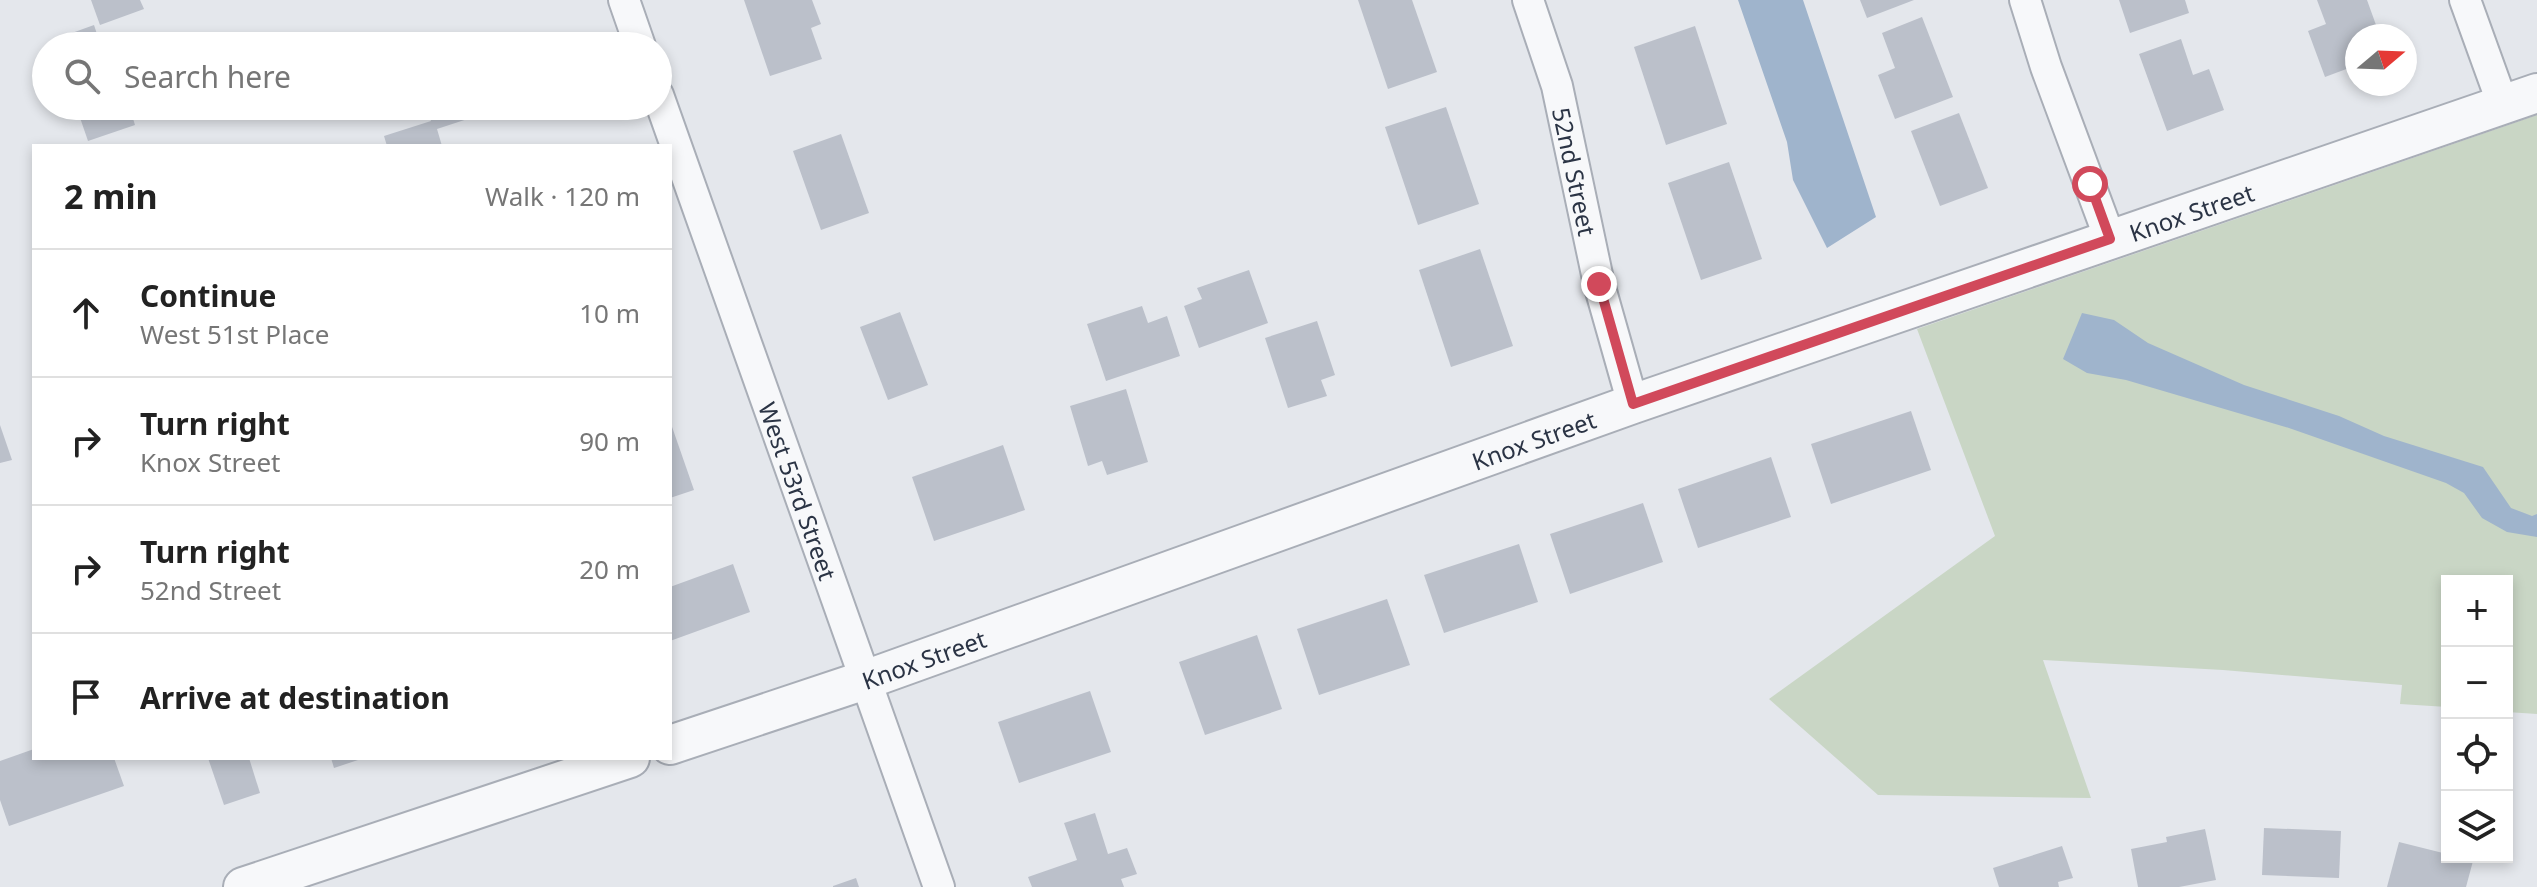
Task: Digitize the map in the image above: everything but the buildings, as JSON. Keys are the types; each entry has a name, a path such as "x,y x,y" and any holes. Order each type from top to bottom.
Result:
{"street":[{"path":"624,0 635,32"},
{"name":"52nd Street","path":"1528,0 1557,86 1599,284 1633,404"},
{"path":"2025,0 2046,67 2110,239"},
{"path":"2465,0 2520,99"},
{"name":"Knox Street","path":"672,744 865,680 1633,404 2520,99"},
{"name":"West 53rd Street","path":"667,120 939,887"},
{"path":"243,887 624,760"}],"green space":[{"path":"2537,115 2537,714 2513,712 2513,575 2441,575 2441,707 2400,704 2402,685 2223,670 2043,660 2091,798 1878,795 1769,699 1995,536 1917,329"}],"water":[{"path":"1738,0 1803,0 1876,217 1827,248 1793,180 1787,142"},
{"path":"2082,313 2114,320 2148,343 2244,385 2339,416 2384,436 2483,467 2511,508 2532,516 2537,514 2537,537 2507,532 2482,518 2464,493 2446,483 2289,428 2126,380 2087,373 2063,359"}],"route":[{"path":"1599,284 1633,404 2110,239 2090,184"}]}
